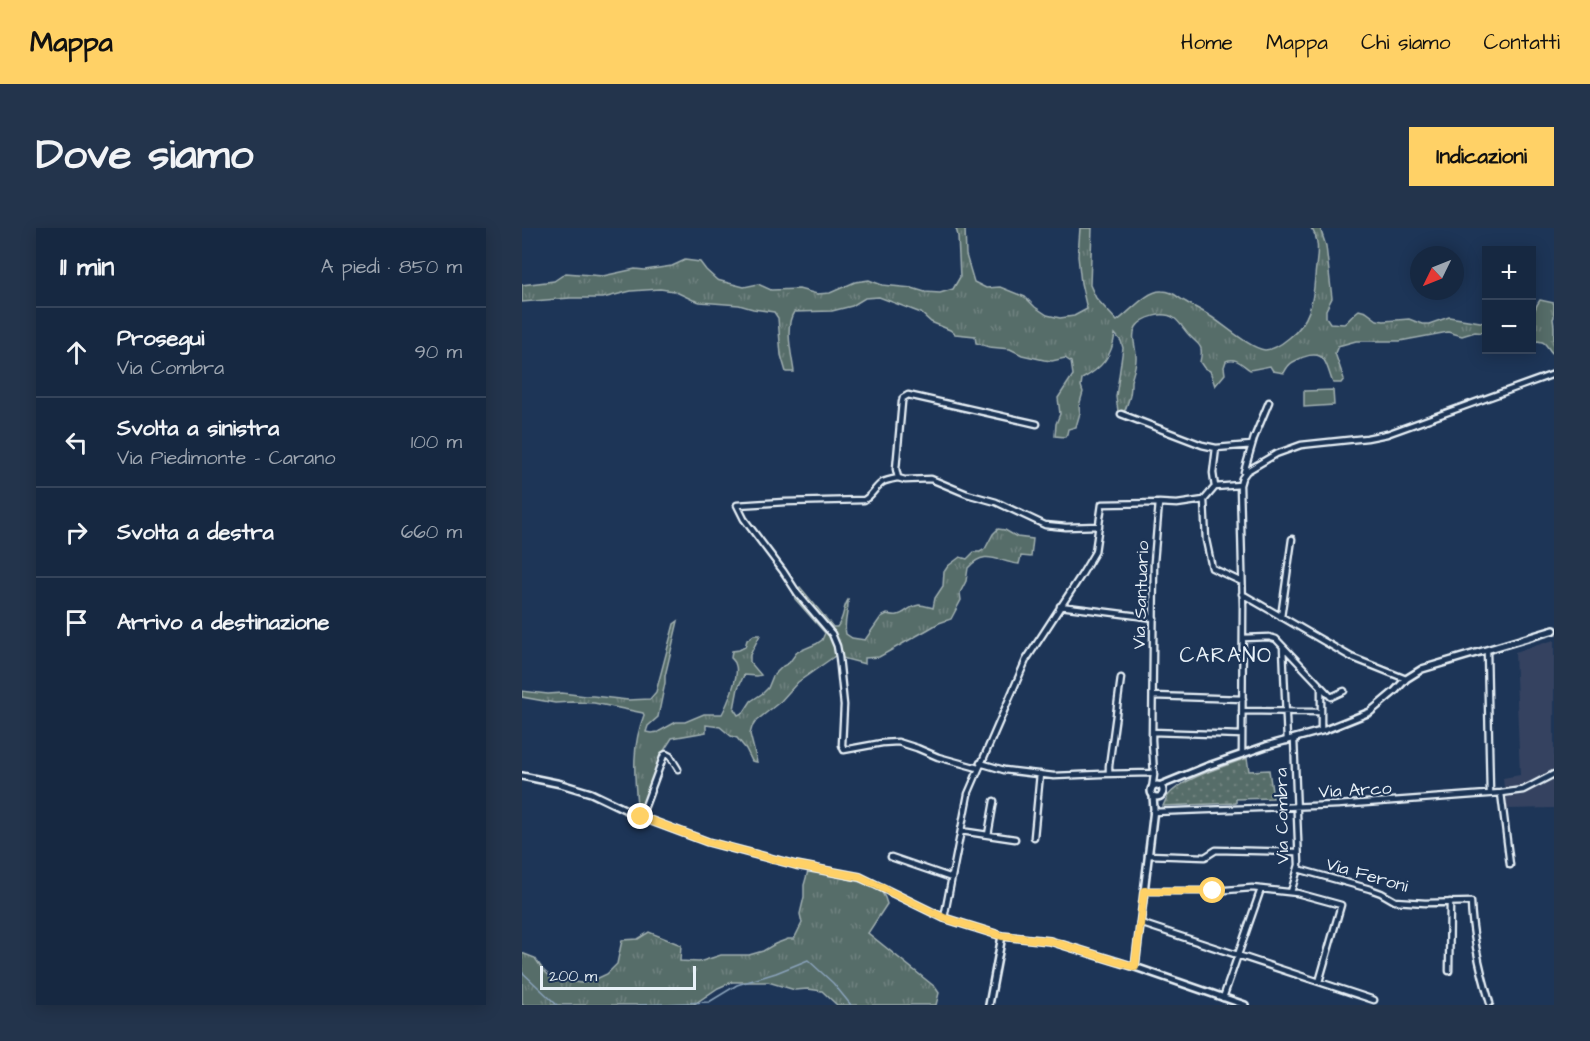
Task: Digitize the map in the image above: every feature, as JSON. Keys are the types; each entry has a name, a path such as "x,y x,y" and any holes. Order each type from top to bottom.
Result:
{"street":[{"path":"1242,478 1247,471 1276,454 1301,445 1387,434 1554,374"},
{"path":"898,478 896,469 905,396 1037,424"},
{"path":"1242,754 1243,638 1240,485 1252,445 1269,402"},
{"path":"1121,414 1202,445 1216,448 1252,445"},
{"path":"1215,487 1213,473 1216,448"},
{"path":"1099,526 1045,525 996,502 931,479 898,478 884,482 864,500 737,505 744,519 798,594 832,634 838,657 844,705 842,745 844,750 898,742 938,758 1004,770 1054,776 1154,774"},
{"path":"944,918 968,794 979,765 1026,660 1095,552 1102,504 1176,504 1204,500 1215,487 1240,485"},
{"path":"1204,500 1206,540 1212,568 1242,582"},
{"name":"Via Santuario","path":"1156,786 1152,732 1154,562 1159,503"},
{"path":"1281,617 1292,539"},
{"path":"1242,594 1351,657 1406,679"},
{"path":"1060,606 1154,618"},
{"path":"1175,780 1162,795 1156,796 1151,792 1156,786 1208,766 1321,731 1370,712 1406,679 1422,669 1554,630"},
{"path":"1243,638 1276,639 1331,697 1344,691"},
{"path":"1283,647 1287,741"},
{"path":"1487,650 1490,794"},
{"path":"1109,774 1121,678"},
{"path":"1321,687 1321,731"},
{"path":"1153,696 1242,699"},
{"path":"1242,711 1321,712"},
{"path":"1152,732 1242,735"},
{"name":"Via Combra","path":"1291,892 1299,865 1294,739"},
{"path":"641,817 664,755 670,756 678,769"},
{"path":"1034,837 1040,774"},
{"name":"Via Arco","path":"1153,811 1338,805 1501,793 1523,790 1554,774"},
{"path":"522,776 561,783 591,792 641,817 708,842 796,865 860,877 944,918 1002,936 1050,941 1135,967 1245,1005"},
{"path":"1156,786 1162,788 1163,792"},
{"path":"1501,793 1510,865"},
{"path":"1135,967 1156,796"},
{"path":"988,835 994,801"},
{"path":"961,831 1016,839"},
{"path":"1148,855 1205,856 1216,850 1298,852"},
{"path":"891,857 952,878"},
{"name":"Via Feroni","path":"1298,869 1370,889 1395,901 1471,902 1476,948 1490,1003"},
{"name":"Via Combra","path":"1144,891 1213,891 1252,888 1291,892 1341,905 1319,982"},
{"path":"1223,998 1261,889"},
{"path":"1449,971 1450,902"},
{"path":"1140,923 1374,1000"},
{"path":"989,1005 1002,936"}],"shaded area":[{"path":"1554,640 1554,808 1506,809 1503,778 1520,775 1515,652"}],"green space":[{"path":"956,228 965,228 966,255 974,282 986,288 1000,287 1025,297 1047,315 1060,318 1074,316 1087,309 1078,256 1080,228 1092,228 1090,285 1096,298 1117,321 1150,294 1166,291 1207,314 1252,345 1268,350 1275,348 1296,332 1309,311 1313,295 1317,251 1316,239 1311,228 1320,228 1326,246 1332,298 1326,310 1326,317 1330,323 1344,324 1359,310 1377,320 1384,321 1409,319 1429,324 1449,317 1482,322 1482,333 1462,336 1448,332 1400,341 1356,341 1338,346 1335,353 1344,379 1341,383 1333,383 1325,362 1318,355 1309,355 1296,360 1284,373 1273,371 1270,366 1250,370 1239,362 1230,360 1226,361 1225,374 1215,386 1210,371 1200,362 1201,348 1198,344 1174,318 1164,315 1154,316 1139,323 1134,331 1136,362 1130,397 1124,413 1118,411 1116,397 1123,348 1115,334 1105,361 1082,379 1083,392 1076,427 1068,429 1065,437 1055,436 1060,414 1058,398 1073,375 1071,362 1065,358 1044,360 1022,355 1010,349 976,343 975,336 955,334 931,322 921,313 879,297 865,298 852,306 832,311 794,312 789,333 794,372 786,372 781,355 778,318 774,312 739,305 700,302 674,291 660,289 631,291 603,298 522,302 522,285 554,281 566,273 603,276 635,269 645,270 672,266 685,260 700,262 717,280 744,287 758,284 771,290 799,289 817,294 830,293 855,282 869,280 882,285 940,293 953,289 960,277"},
{"path":"1540,300 1554,303 1554,355 1544,343 1536,341 1536,308"},
{"path":"1333,390 1334,405 1304,407 1304,391"},
{"path":"998,529 1017,537 1033,539 1031,557 1021,556 1019,564 986,557 974,562 968,568 966,581 960,593 961,600 951,619 939,623 879,657 865,658 865,664 835,656 798,682 752,727 750,734 757,762 752,761 737,738 720,727 706,725 706,732 672,738 663,752 642,806 637,805 635,770 637,737 643,713 594,703 555,703 522,697 522,691 628,700 650,699 656,692 674,624 678,621 658,717 648,726 646,732 658,732 676,722 685,722 704,714 722,714 736,676 736,664 731,658 732,651 745,647 747,640 754,635 760,635 750,655 750,662 761,675 744,675 738,688 734,709 738,715 768,688 773,676 789,663 797,652 822,640 825,633 795,599 793,592 800,587 833,627 837,627 840,623 848,600 846,634 852,638 865,640 881,617 887,614 901,614 919,605 933,608 935,598 943,586 944,572 948,566 960,557 967,559 974,552 985,549"},
{"path":"1247,758 1249,771 1269,770 1273,798 1236,799 1236,803 1163,806 1167,797 1181,784"},
{"path":"808,871 857,881 881,891 887,904 868,933 935,987 939,993 936,1005 837,1005 822,991 795,990 768,982 732,982 718,988 693,1005 522,1005 522,953 535,958 553,979 581,983 607,974 617,964 622,940 638,939 649,932 681,945 680,961 699,962 721,955 749,955 788,939 794,939 802,923 800,914"}],"waterway":[{"path":"639,1005 709,1002 737,985 808,960 833,983 851,1005"},
{"path":"522,972 557,1005"}],"district":[{"name":"CARANO","path":"1226,655"}],"route":[{"path":"641,817 708,842 796,865 860,877 944,918 1002,936 1050,941 1135,967 1144,891 1213,891"}]}
